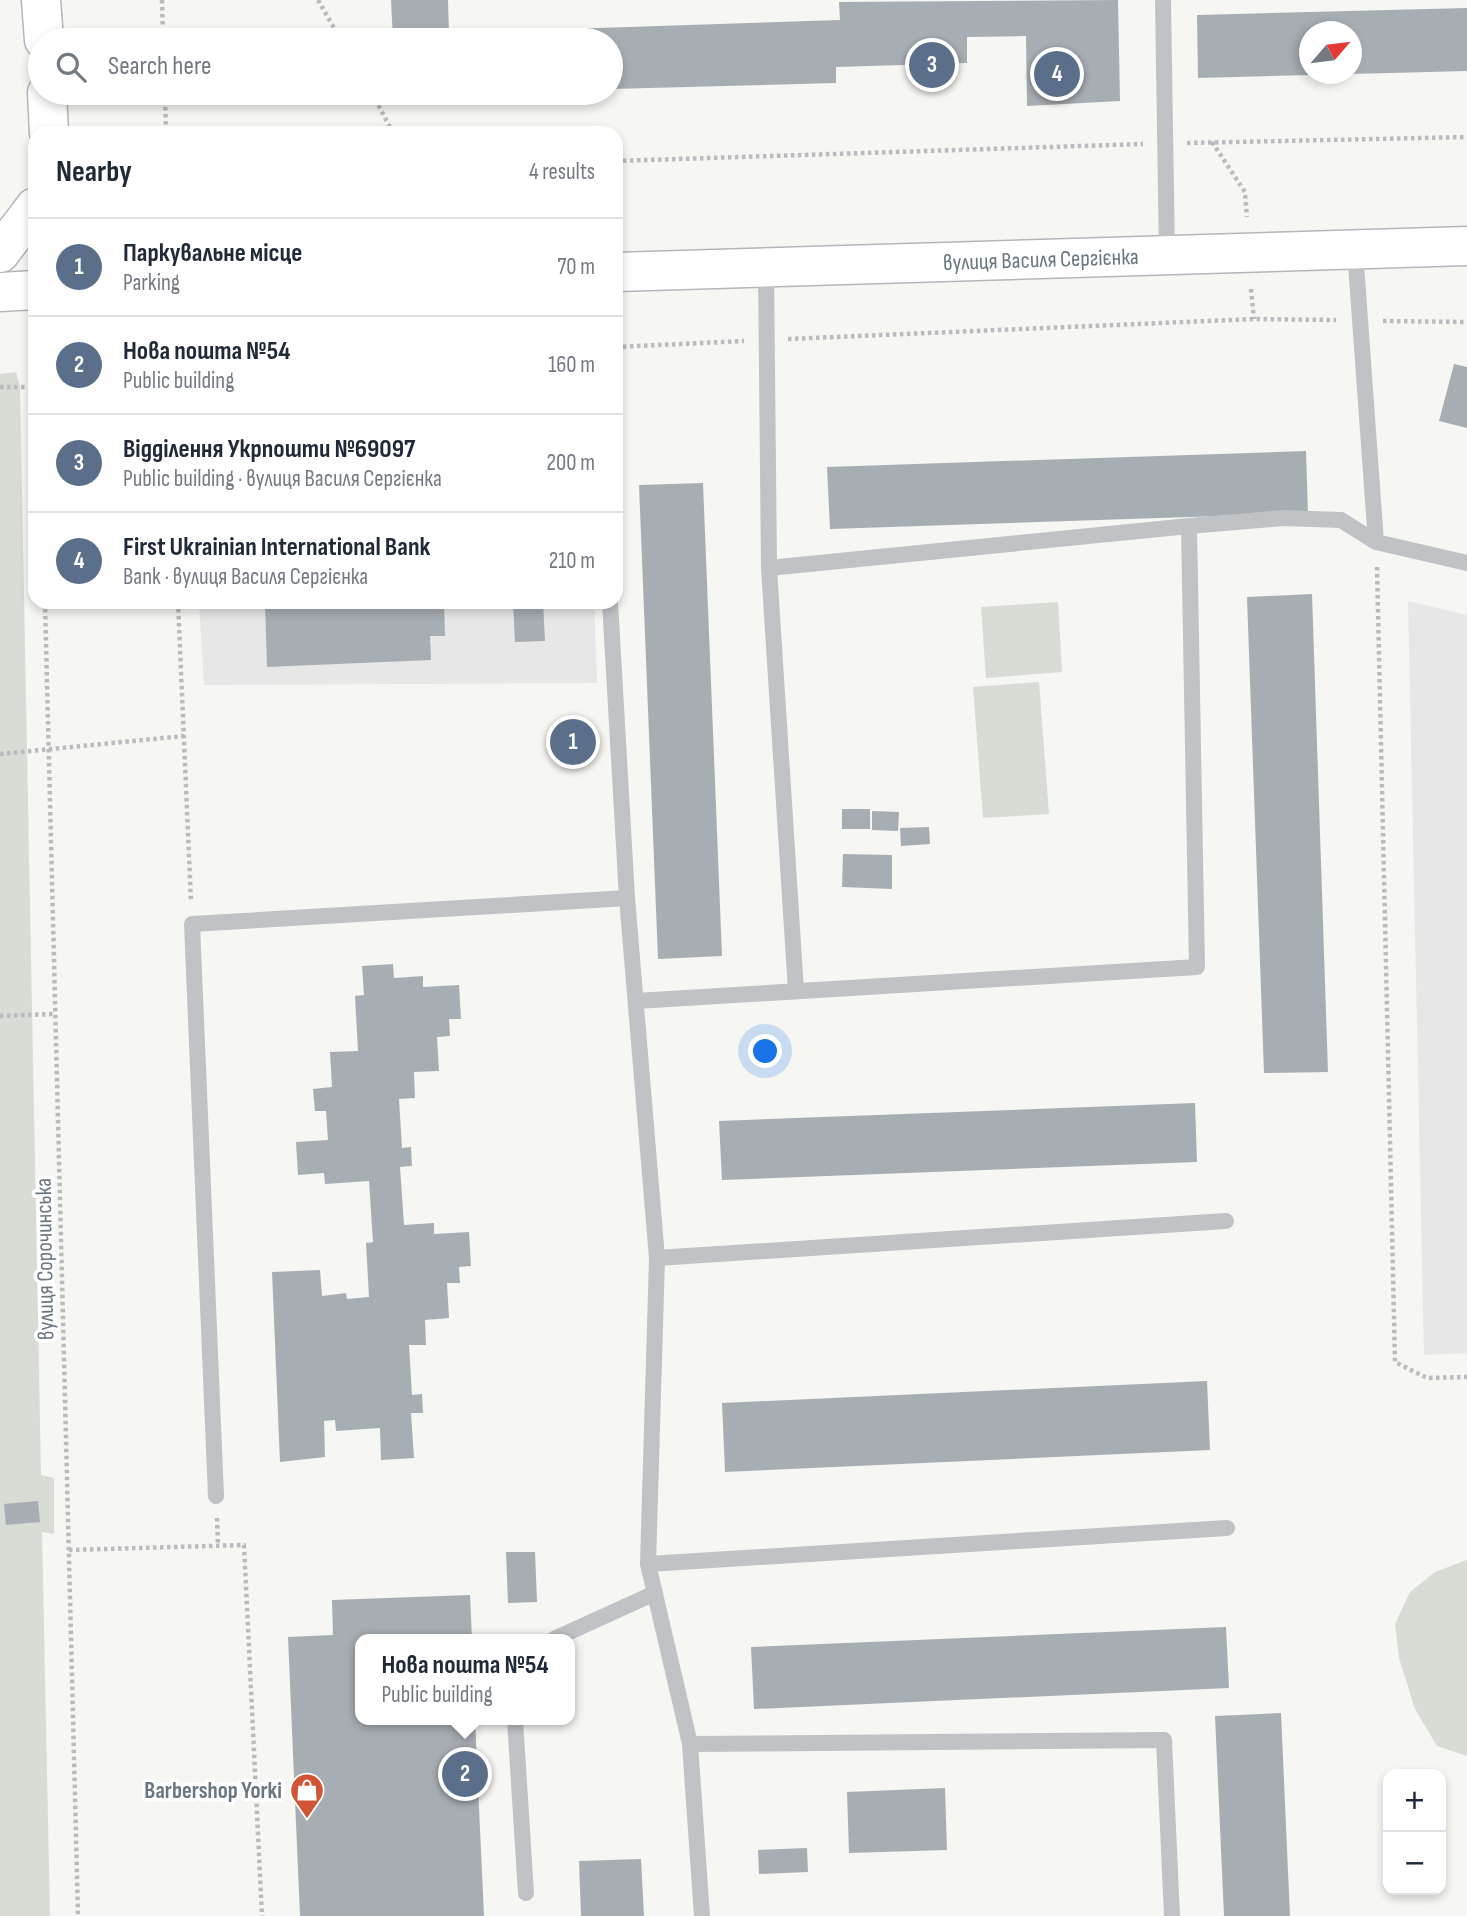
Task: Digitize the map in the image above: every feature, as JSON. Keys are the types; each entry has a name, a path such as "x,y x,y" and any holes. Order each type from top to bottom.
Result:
{"main road":[{"path":"41,0 43,28"},
{"path":"48,105 49,126"},
{"path":"0,253 28,216"},
{"name":"вулиця Василя Сергієнка","path":"623,272 1467,246"},
{"path":"0,292 28,290"}],"lane":[{"path":"1163,0 1167,256"},
{"path":"1355,250 1376,542"},
{"path":"766,269 769,568 796,991"},
{"path":"769,568 1283,518 1341,520 1376,542 1467,563"},
{"path":"636,1000 1197,967 1189,526"},
{"path":"610,609 627,898 657,1258 648,1564 690,1744 702,1916"},
{"path":"216,1496 192,924 627,898"},
{"path":"657,1258 1226,1221"},
{"path":"648,1564 1227,1528"},
{"path":"565,1634 655,1593"},
{"path":"515,1725 526,1893"},
{"path":"690,1744 1164,1740 1172,1916"}],"path":[{"path":"162,0 163,28"},
{"path":"318,0 334,28"},
{"path":"165,105 166,126"},
{"path":"378,105 389,126"},
{"path":"623,161 1467,136"},
{"path":"623,347 1254,319"},
{"path":"0,387 28,387"},
{"path":"1376,542 1395,1362 1427,1378 1467,1377"},
{"name":"вулиця Сорочинська","path":"46,609 78,1916"},
{"path":"178,609 192,924"},
{"path":"0,754 184,736"},
{"path":"0,1016 55,1014"},
{"path":"69,1550 244,1545 262,1916"}],"shaded area":[{"path":"16,372 20,387 41,1475 54,1478 54,1534 42,1532 50,1916 0,1916 0,374"},
{"path":"1408,601 1467,615 1467,1353 1424,1355"},
{"path":"1058,602 1062,672 986,678 981,607"},
{"path":"199,609 594,609 597,683 204,685"},
{"path":"1039,682 1049,814 983,818 973,687"},
{"path":"1467,1560 1467,1756 1437,1746 1415,1709 1399,1658 1395,1624 1410,1592 1435,1572"}],"building":[{"path":"391,0 448,0 449,28 392,28"},
{"path":"1118,0 1120,101 1027,106 1026,36 967,37 967,63 836,67 836,83 623,89 623,28 599,28 840,20 839,2"},
{"path":"1467,8 1467,71 1362,74 1362,21 1299,21 1299,75 1198,78 1197,15"},
{"path":"1454,364 1467,367 1467,428 1439,421"},
{"path":"1306,451 1308,513 830,529 827,467"},
{"path":"703,483 722,956 658,959 639,485"},
{"path":"1312,594 1328,1072 1264,1073 1247,597"},
{"path":"265,609 444,609 445,636 430,636 431,660 267,667"},
{"path":"513,609 543,609 545,641 515,642"},
{"path":"842,809 870,809 870,829 842,829"},
{"path":"872,811 899,812 898,831 872,830"},
{"path":"929,827 930,844 901,846 900,828"},
{"path":"843,854 892,855 892,889 842,887"},
{"path":"393,964 394,978 423,976 423,987 459,985 461,1019 449,1019 450,1036 437,1037 439,1071 414,1072 415,1098 399,1099 402,1148 411,1147 412,1166 400,1167 404,1225 434,1223 434,1234 469,1232 471,1266 459,1267 460,1283 447,1283 449,1318 425,1320 426,1345 409,1345 412,1395 422,1394 423,1413 411,1413 414,1458 381,1460 380,1428 336,1431 335,1420 324,1421 325,1457 280,1462 272,1272 320,1270 322,1296 346,1293 347,1299 369,1297 366,1243 373,1242 369,1181 325,1184 324,1173 298,1175 296,1142 328,1140 326,1111 315,1111 313,1089 332,1087 330,1052 358,1051 355,996 364,995 362,966"},
{"path":"1195,1103 1197,1162 722,1180 719,1121"},
{"path":"1207,1381 1210,1450 725,1472 722,1403"},
{"path":"38,1501 40,1522 6,1525 4,1504"},
{"path":"506,1552 535,1552 537,1602 508,1603"},
{"path":"470,1595 472,1634 355,1634 355,1725 475,1725 484,1916 300,1916 288,1637 333,1635 332,1600"},
{"path":"1226,1627 1229,1688 754,1709 751,1647"},
{"path":"1281,1713 1290,1916 1224,1916 1215,1716"},
{"path":"945,1788 947,1850 849,1853 847,1792"},
{"path":"807,1848 808,1872 759,1874 758,1850"},
{"path":"641,1859 644,1916 581,1916 579,1861"}],"place":[{"name":"Відділення Укрпошти №69097","path":"932,65"},
{"name":"First Ukrainian International Bank","path":"1057,74"},
{"name":"Паркувальне місце","path":"573,742"},
{"name":"Нова пошта №54","path":"465,1774"},
{"name":"Barbershop Yorki","path":"307,1820"}]}
